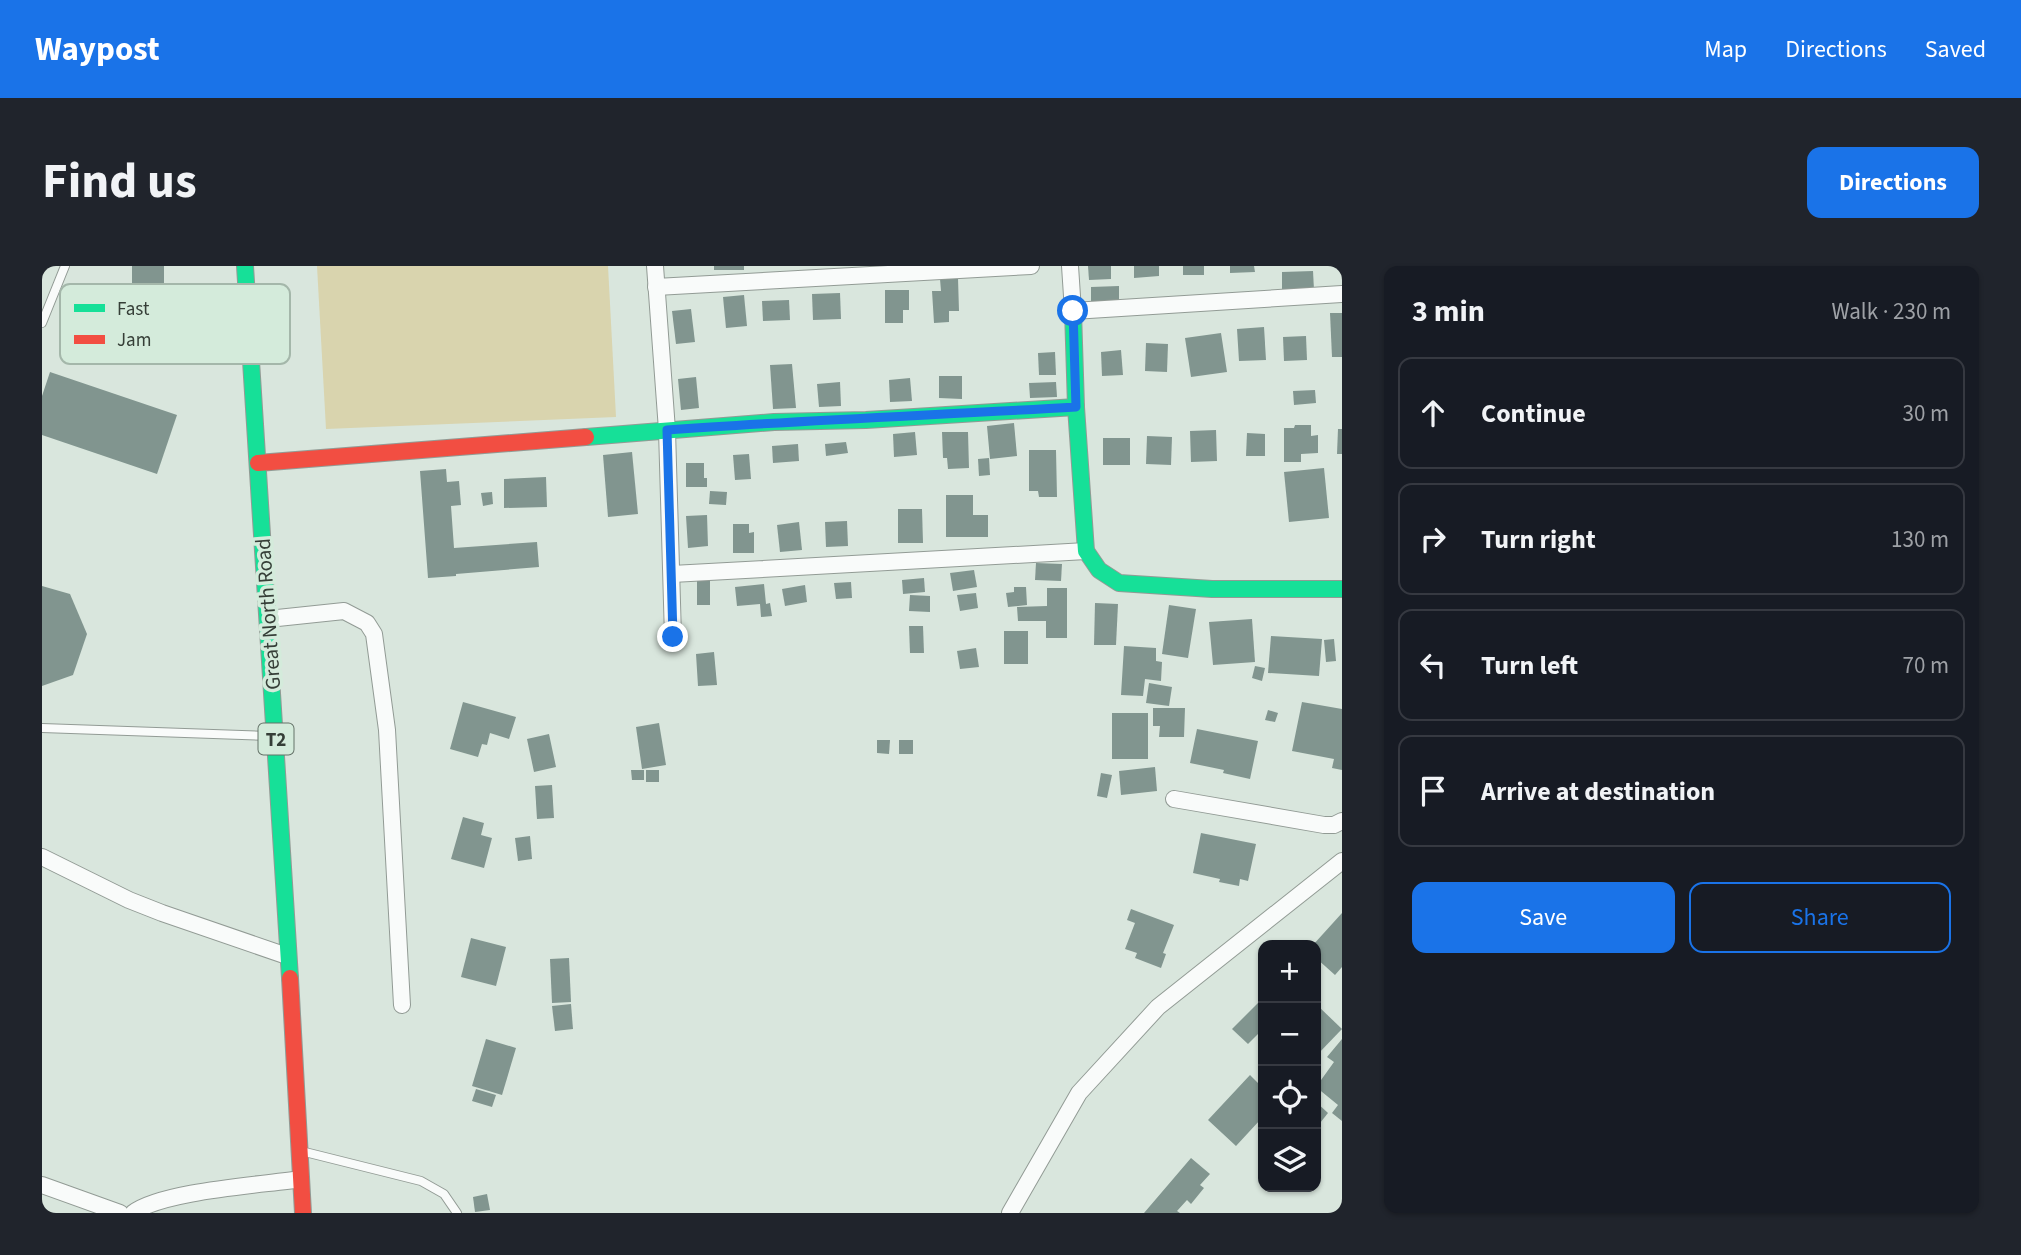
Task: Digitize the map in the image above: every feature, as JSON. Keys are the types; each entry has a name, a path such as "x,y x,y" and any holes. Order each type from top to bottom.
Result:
{"main road":[{"name":"Great North Road","path":"245,266 246,284"},
{"path":"1073,311 1076,407 1086,551 1105,578 1119,583 1213,589 1342,589"},
{"name":"Great North Road","path":"251,364 303,1213"},
{"path":"258,463 774,422 1076,407"}],"street":[{"path":"655,266 667,430 673,637"},
{"path":"656,286 1031,266"},
{"path":"1070,266 1073,311 1342,294"},
{"path":"673,574 1086,551"},
{"path":"268,619 344,611 367,623 374,634 387,730 402,1005"},
{"path":"1174,799 1324,825 1334,825 1342,821"},
{"path":"42,858 162,913 287,956"},
{"path":"1010,1213 1079,1093 1158,1007 1342,861"},
{"path":"133,1213 142,1206 173,1197 301,1180"},
{"path":"42,1185 120,1213"}],"lane":[{"path":"42,323 65,266"},
{"path":"42,728 276,736"},
{"path":"299,1151 421,1181 444,1194 457,1213"}],"shaded area":[{"path":"317,266 608,266 616,417 326,429"}],"building":[{"path":"132,266 164,266 164,284 132,284"},
{"path":"714,266 744,266 744,270 714,270"},
{"path":"1088,266 1111,266 1111,279 1089,280"},
{"path":"1134,266 1159,266 1159,276 1134,278"},
{"path":"1183,266 1204,266 1204,275 1183,275"},
{"path":"1230,266 1254,266 1255,272 1230,273"},
{"path":"1313,271 1314,290 1282,291 1282,272"},
{"path":"958,278 959,311 949,311 949,322 934,323 932,291 941,291 940,279"},
{"path":"1119,286 1119,302 1091,303 1091,287"},
{"path":"885,290 909,290 909,310 903,310 903,323 885,323"},
{"path":"840,293 841,319 813,320 812,294"},
{"path":"744,295 747,326 726,328 723,297"},
{"path":"789,300 790,320 763,321 762,301"},
{"path":"691,309 695,342 676,344 672,311"},
{"path":"1330,313 1342,313 1342,357 1332,357"},
{"path":"1264,327 1266,360 1239,361 1237,329"},
{"path":"1221,333 1227,372 1191,377 1185,338"},
{"path":"1306,336 1307,360 1284,361 1283,337"},
{"path":"1146,343 1168,344 1167,372 1145,371"},
{"path":"1121,350 1123,375 1102,376 1101,352"},
{"path":"1055,352 1056,375 1039,375 1038,353"},
{"path":"792,364 796,408 773,409 770,365"},
{"path":"50,372 177,415 157,474 42,435 42,396"},
{"path":"939,376 962,376 962,399 939,398"},
{"path":"696,377 699,408 681,410 678,379"},
{"path":"910,378 912,401 890,402 889,380"},
{"path":"840,382 841,406 819,407 817,384"},
{"path":"1056,382 1057,397 1030,398 1029,383"},
{"path":"1315,390 1316,403 1294,405 1293,391"},
{"path":"1014,423 1017,456 990,459 987,426"},
{"path":"1295,425 1311,425 1311,436 1318,435 1318,453 1301,454 1301,462 1284,462 1284,428 1294,428"},
{"path":"1338,429 1342,429 1342,454 1337,454"},
{"path":"1216,430 1217,461 1191,462 1190,431"},
{"path":"915,432 917,455 894,457 893,434"},
{"path":"942,432 968,432 969,468 948,469 947,458 943,458"},
{"path":"1247,433 1265,434 1265,456 1246,456"},
{"path":"1147,436 1172,437 1171,465 1146,464"},
{"path":"1103,438 1130,438 1130,465 1103,465"},
{"path":"846,442 848,453 826,456 825,444"},
{"path":"798,444 799,461 773,463 772,446"},
{"path":"1029,450 1056,450 1057,497 1039,497 1038,491 1029,491"},
{"path":"632,452 638,514 608,517 603,455"},
{"path":"749,454 751,479 735,480 733,455"},
{"path":"989,458 990,475 979,476 978,459"},
{"path":"686,463 704,463 707,487 686,487"},
{"path":"1324,468 1329,518 1289,522 1284,472"},
{"path":"446,469 447,482 459,481 461,505 451,506 454,548 537,542 539,567 428,578 420,471"},
{"path":"546,477 547,507 504,508 504,479"},
{"path":"710,491 727,492 726,505 709,504"},
{"path":"492,492 493,504 483,506 481,493"},
{"path":"946,495 973,495 973,515 988,515 988,537 946,537"},
{"path":"898,509 922,509 923,543 898,543"},
{"path":"707,515 708,546 688,548 686,516"},
{"path":"847,521 848,546 826,547 825,522"},
{"path":"799,522 802,550 780,552 777,525"},
{"path":"733,524 749,524 749,533 754,532 754,553 733,553"},
{"path":"1036,563 1062,564 1061,581 1035,580"},
{"path":"974,570 977,587 953,591 950,573"},
{"path":"710,576 710,605 697,605 697,577"},
{"path":"924,578 925,592 903,594 902,580"},
{"path":"851,582 852,598 836,599 834,583"},
{"path":"764,584 766,604 770,603 772,616 761,617 760,604 737,606 735,587"},
{"path":"805,585 807,602 785,606 782,589"},
{"path":"42,586 70,594 87,634 73,675 42,686"},
{"path":"1014,587 1026,587 1027,605 1008,607 1006,593 1014,592"},
{"path":"1047,588 1067,588 1067,638 1046,638 1046,621 1018,621 1017,607 1047,606"},
{"path":"976,593 978,608 960,611 957,595"},
{"path":"910,595 930,596 930,612 909,611"},
{"path":"1095,603 1118,604 1116,645 1094,645"},
{"path":"1169,605 1196,609 1188,658 1162,654"},
{"path":"1252,619 1255,662 1213,665 1209,622"},
{"path":"909,626 923,626 924,653 910,653"},
{"path":"1004,631 1028,631 1028,664 1004,664"},
{"path":"1271,636 1322,639 1319,676 1268,673"},
{"path":"1334,639 1336,661 1326,662 1324,640"},
{"path":"1124,646 1156,648 1156,661 1162,662 1161,681 1145,679 1143,696 1121,695"},
{"path":"976,648 979,667 960,669 957,651"},
{"path":"714,652 717,685 698,686 696,654"},
{"path":"1255,666 1265,668 1262,681 1252,678"},
{"path":"1149,683 1172,687 1169,706 1146,703"},
{"path":"463,702 516,717 509,739 490,733 487,745 482,744 478,757 450,749"},
{"path":"1302,702 1342,709 1342,770 1332,768 1334,759 1292,751"},
{"path":"1153,708 1185,708 1184,737 1159,737 1160,726 1153,726"},
{"path":"1268,710 1278,713 1275,722 1265,720"},
{"path":"1112,713 1148,713 1148,759 1112,759"},
{"path":"659,723 666,765 642,769 636,727"},
{"path":"1197,729 1258,741 1250,779 1190,763"},
{"path":"549,734 556,767 534,772 527,739"},
{"path":"877,740 890,740 889,754 877,753"},
{"path":"899,740 913,740 913,754 899,754"},
{"path":"1155,767 1157,791 1121,795 1119,771"},
{"path":"631,770 644,770 644,780 632,780"},
{"path":"646,770 659,770 659,782 646,782"},
{"path":"1101,773 1112,775 1107,798 1097,796"},
{"path":"552,785 554,818 537,819 535,786"},
{"path":"463,817 484,823 481,835 492,838 484,868 451,859"},
{"path":"1201,833 1256,844 1248,881 1240,879 1239,886 1193,873"},
{"path":"530,836 532,859 518,861 515,838"},
{"path":"1131,909 1174,925 1163,953 1166,954 1161,968 1135,958 1137,953 1125,949 1135,923 1127,920"},
{"path":"1342,913 1342,967 1335,975 1321,962 1321,940 1318,940"},
{"path":"471,938 506,947 496,986 461,977"},
{"path":"569,958 571,1002 552,1003 550,959"},
{"path":"1258,1003 1258,1034 1248,1044 1232,1029"},
{"path":"571,1004 573,1029 555,1031 552,1006"},
{"path":"1321,1009 1342,1029 1321,1051"},
{"path":"486,1039 516,1048 502,1095 472,1086"},
{"path":"1342,1039 1342,1121 1332,1113 1338,1105 1321,1091 1321,1080 1334,1062 1327,1057"},
{"path":"1250,1075 1258,1083 1258,1122 1236,1146 1208,1120"},
{"path":"476,1089 496,1095 492,1107 472,1101"},
{"path":"1321,1107 1328,1113 1321,1122"},
{"path":"1191,1158 1210,1174 1200,1185 1204,1188 1191,1204 1187,1200 1177,1211 1180,1213 1144,1213"},
{"path":"487,1194 490,1210 475,1212 473,1197"}],"traffic: fast":[{"path":"245,266 246,284"},
{"path":"1073,311 1076,407 1086,551 1099,570 1119,583 1212,589 1342,589"},
{"path":"251,364 290,978"},
{"path":"586,437 774,422 866,420 1076,407"}],"traffic: jam":[{"path":"258,463 586,437"},
{"path":"290,978 303,1213"}],"route":[{"path":"673,637 667,430 1076,407 1073,311"}]}
